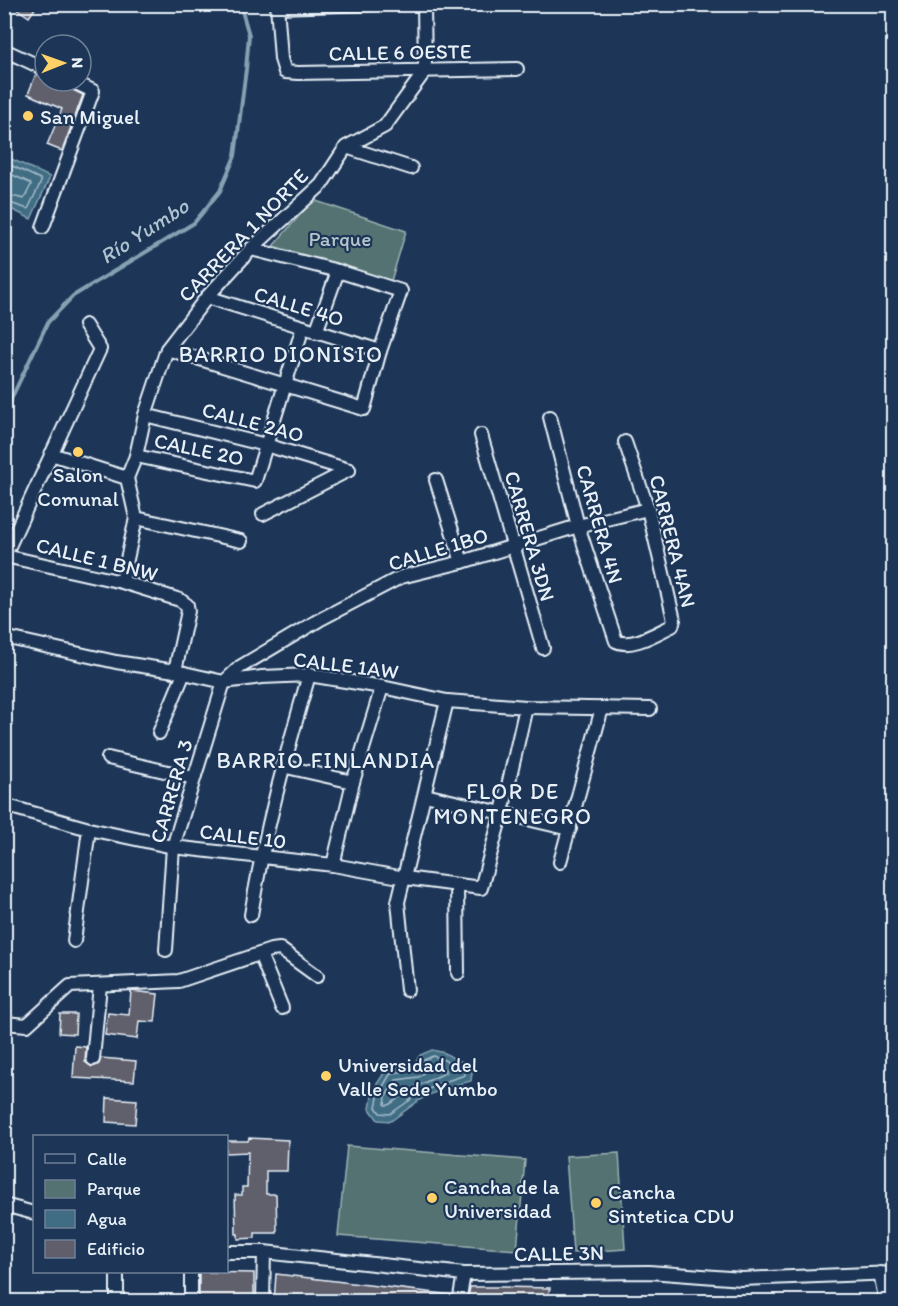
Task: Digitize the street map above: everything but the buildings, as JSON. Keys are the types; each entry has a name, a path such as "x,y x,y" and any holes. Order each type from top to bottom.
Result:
{"street":[{"path":"277,6 375,4"},
{"path":"424,4 426,71"},
{"name":"CALLE 6 OESTE","path":"277,6 281,59 285,72 517,69"},
{"path":"4,50 33,63"},
{"name":"CARRERA 1 NORTE","path":"127,478 136,456 145,415 167,349 207,297 251,249 321,185 346,147 385,126 426,71"},
{"path":"43,227 92,93"},
{"path":"346,147 411,168"},
{"name":"CALLE 4O","path":"207,297 380,351 401,291 338,271 251,249"},
{"path":"316,332 338,271"},
{"path":"5,557 100,349 85,325"},
{"path":"266,445 303,327"},
{"path":"167,349 364,409 380,351"},
{"name":"CALLE 2AO","path":"145,415 266,445 350,470 263,514"},
{"name":"CARRERA 4N","path":"550,417 578,526 615,641"},
{"name":"CARRERA 3DN","path":"481,435 543,648"},
{"name":"CARRERA 4AN","path":"615,641 622,644 631,643 672,626 675,620 648,509 625,442"},
{"name":"CALLE 2O","path":"136,456 255,481 266,445"},
{"path":"51,454 127,478 136,518 122,582"},
{"path":"436,480 462,562"},
{"name":"CALLE 1BO","path":"224,682 240,667 319,620 401,577 462,562 578,526 648,509"},
{"path":"136,518 241,541"},
{"name":"CALLE 1 BNW","path":"5,557 122,582 180,600 187,605 188,611 179,672"},
{"name":"CALLE 1AW","path":"4,637 116,662 224,682 261,677 309,675 447,701 526,707 650,709"},
{"path":"159,733 179,672"},
{"path":"251,915 260,858 282,766 309,675"},
{"name":"CARRERA 3","path":"166,950 173,847 224,682"},
{"path":"333,865 353,782 382,687"},
{"path":"408,990 398,902 447,701"},
{"path":"502,812 526,707"},
{"path":"560,862 602,708"},
{"path":"108,758 194,778"},
{"path":"282,766 353,782"},
{"path":"425,795 570,829"},
{"name":"CALLE 10","path":"4,805 89,829 173,847 333,865 481,888 502,812"},
{"path":"74,941 89,829"},
{"path":"457,885 458,973"},
{"path":"4,1023 27,1025 70,986 179,981 271,950 280,950 317,976"},
{"path":"260,954 282,1008"},
{"path":"93,1059 100,985"},
{"path":"4,1204 33,1213"},
{"name":"CALLE 3N","path":"228,1252 264,1252 464,1274 649,1272 742,1279 894,1273"},
{"path":"263,1302 264,1252"},
{"path":"117,1273 117,1302"},
{"path":"191,1273 191,1302"},
{"path":"880,1273 886,1302"},
{"path":"459,1302 464,1274"}],"green space":[{"name":"Parque","path":"313,200 406,231 391,281 273,246"},
{"name":"Cancha de la Universidad","path":"347,1146 525,1160 517,1250 338,1236"},
{"name":"Cancha Sintetica CDU","path":"619,1153 625,1249 573,1253 566,1156"}],"water":[{"path":"5,156 50,177 31,219 5,206"},
{"path":"432,1050 473,1064 471,1081 444,1088 421,1099 391,1121 378,1120 370,1109 373,1090 388,1067 414,1064 420,1055"}],"waterway":[{"name":"Río Yumbo","path":"4,424 12,397 48,322 73,296 194,223 220,191 235,156 246,69 249,35 240,4"}],"place":[{"name":"San Miguel","path":"28,116"},
{"name":"Salon Comunal","path":"78,452"},
{"name":"Universidad del Valle Sede Yumbo","path":"326,1076"},
{"name":"Cancha de la Universidad","path":"432,1198"},
{"name":"Cancha Sintetica CDU","path":"596,1203"}],"district":[{"name":"BARRIO DIONISIO","path":"281,354"},
{"name":"BARRIO FINLANDIA","path":"326,760"},
{"name":"FLOR DE MONTENEGRO","path":"513,804"}]}
